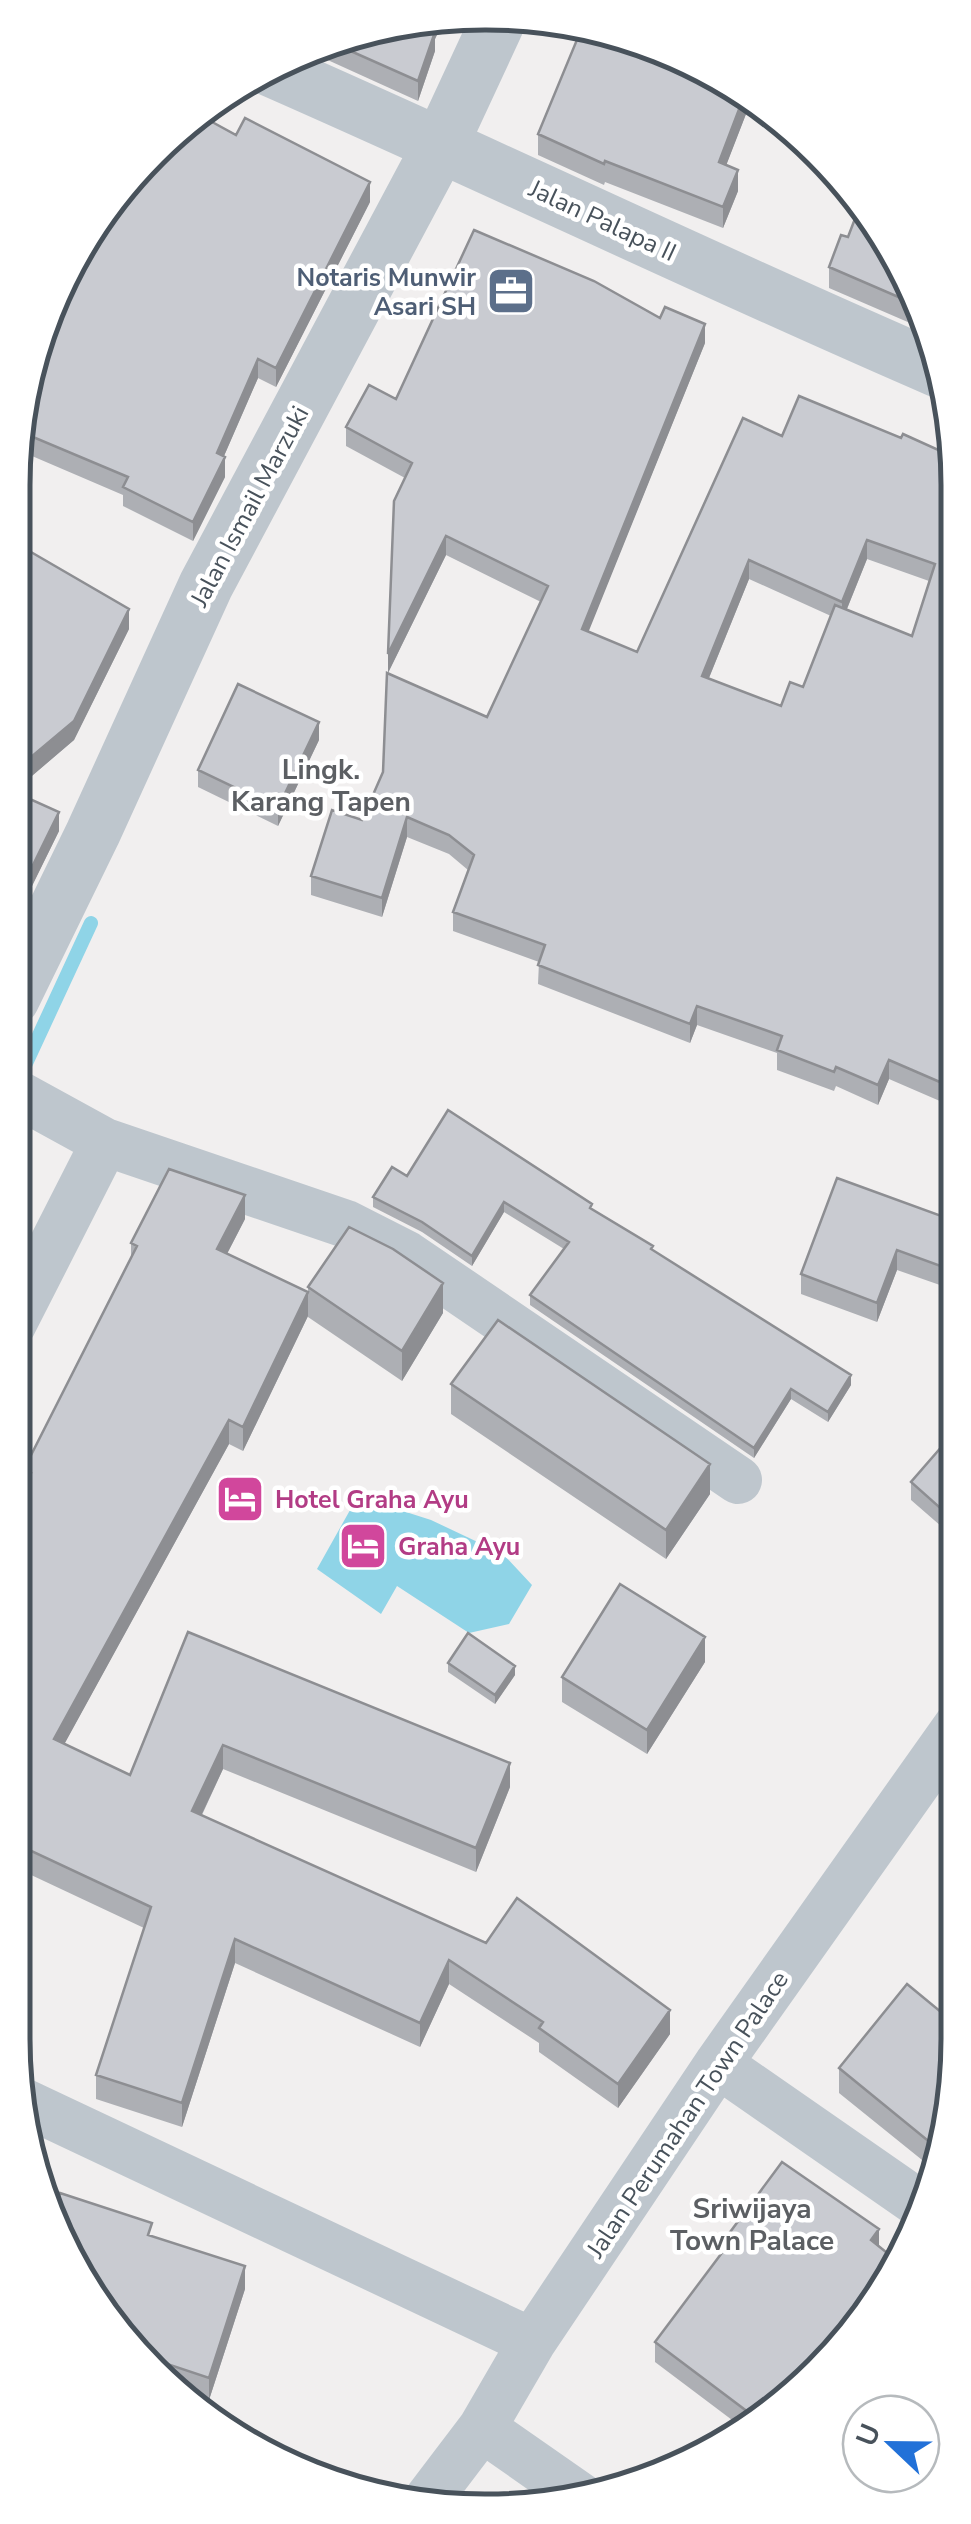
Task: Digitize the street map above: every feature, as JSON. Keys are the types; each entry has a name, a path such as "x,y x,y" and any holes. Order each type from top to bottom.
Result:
{"street":[{"name":"Jalan Ismail Marzuki","path":"30,962 206,585 441,144 494,30"},
{"name":"Jalan Palapa II","path":"286,76 441,144 744,287 924,364"},
{"path":"31,1102 105,1142 346,1224 407,1255 738,1480"},
{"path":"30,1290 105,1142"},
{"name":"Jalan Perumahan Town Palace","path":"434,2491 482,2428 532,2342 718,2064 941,1750"},
{"path":"718,2064 912,2198"},
{"path":"36,2108 532,2342"},
{"path":"482,2428 566,2486"}],"water":[{"path":"354,1503 381,1504 431,1520 503,1554 532,1585 509,1624 469,1633 397,1586 381,1614 317,1569"}],"building":[{"path":"435,33 418,81 350,51"},
{"path":"577,40 660,65 740,108 719,162 738,170 723,207 605,161 604,164 538,134"},
{"path":"245,118 370,182 276,368 258,359 217,453 225,457 193,522 123,487 128,477 33,437 46,368 65,311 91,258 124,208 163,163 208,124 211,122 236,135"},
{"path":"855,219 900,298 829,267 841,235 848,237"},
{"path":"474,230 594,281 660,318 665,307 705,324 582,629 637,652 743,418 782,436 799,396 939,450 941,1083 889,1060 878,1085 836,1067 834,1072 777,1050 782,1036 697,1006 690,1024 538,965 545,945 453,912 474,855 449,835 407,817 382,898 311,876 332,810 362,820 383,772 387,673 487,717 548,586 446,536 388,654 394,501 412,463 346,427 369,385 396,399","holes":["867,540 935,564 912,636 835,605 803,687 790,682 781,706 702,676 749,560 842,602"]},
{"path":"30,551 129,609 74,721 30,758"},
{"path":"238,684 319,722 278,808 198,770"},
{"path":"30,799 59,812 30,866"},
{"path":"448,1110 592,1204 590,1208 653,1246 651,1249 851,1375 828,1412 791,1389 754,1448 530,1295 569,1242 504,1202 472,1256 422,1222 373,1197 392,1167 407,1176"},
{"path":"169,1169 245,1195 217,1249 308,1292 243,1427 229,1420 54,1739 130,1775 188,1632 510,1763 476,1848 223,1745 192,1811 486,1943 517,1898 670,2010 618,2084 539,2028 543,2022 449,1960 420,2023 235,1939 182,2103 96,2075 151,1907 30,1850 30,1457 137,1246 131,1243"},
{"path":"837,1178 941,1216 941,1266 897,1250 877,1303 801,1274"},
{"path":"349,1227 393,1249 443,1283 402,1351 308,1287"},
{"path":"498,1320 710,1464 666,1530 451,1384"},
{"path":"941,1447 941,1509 911,1482"},
{"path":"620,1584 705,1637 647,1730 562,1677"},
{"path":"468,1633 515,1666 495,1695 448,1663"},
{"path":"907,1984 941,2012 940,2068 929,2141 839,2068"},
{"path":"782,2162 879,2229 871,2240 887,2253 864,2292 828,2339 786,2381 747,2411 655,2342 727,2246 722,2243"},
{"path":"60,2193 152,2223 148,2235 245,2266 209,2378 166,2364 143,2339 91,2266"}],"waterway":[{"path":"30,1055 91,923"}],"place":[{"name":"Notaris Munwir Asari SH","path":"511,291"},
{"name":"Hotel Graha Ayu","path":"240,1499"},
{"name":"Graha Ayu","path":"363,1546"}],"district":[{"name":"Lingk. Karang Tapen","path":"321,785"},
{"name":"Sriwijaya Town Palace","path":"752,2224"}]}
